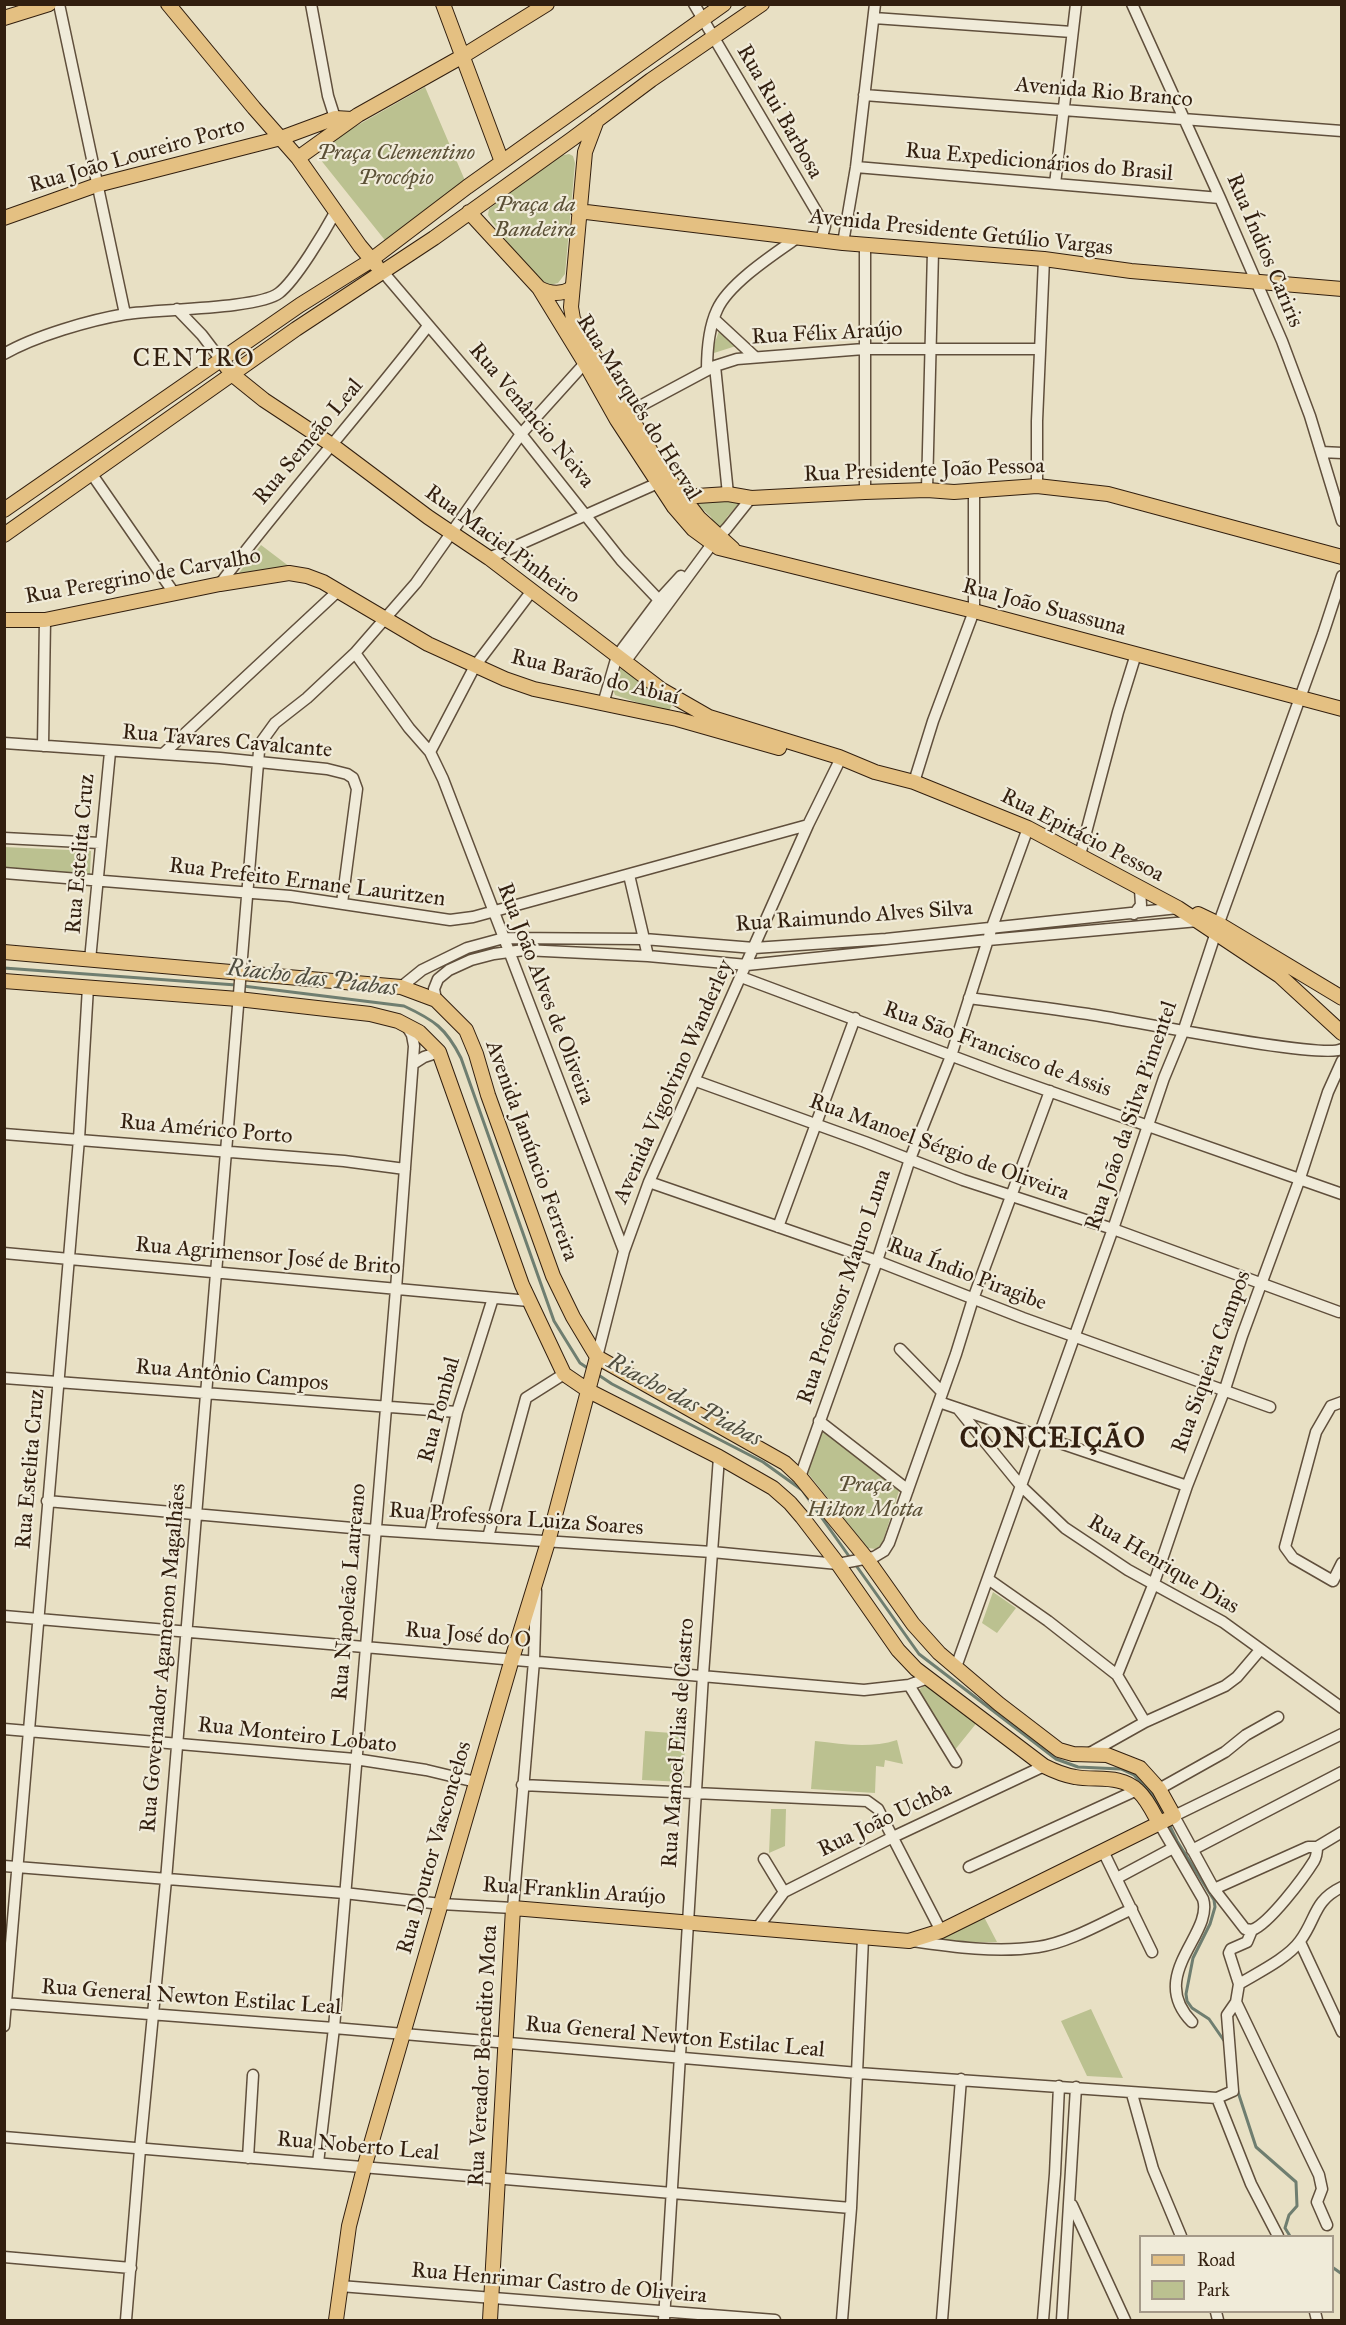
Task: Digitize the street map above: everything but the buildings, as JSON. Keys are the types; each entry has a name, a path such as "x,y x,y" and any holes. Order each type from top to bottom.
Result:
{"main road":[{"path":"4,9 24,4"},
{"path":"4,18 49,4"},
{"name":"Rua Venâncio Neiva","path":"168,4 298,158 371,259 383,272"},
{"path":"443,4 502,162"},
{"path":"298,158 352,119 463,56 547,4"},
{"path":"5,508 300,305 371,259 502,162 724,4"},
{"path":"4,535 296,329 469,212 712,37 762,4"},
{"path":"334,118 352,119"},
{"name":"Rua João Loureiro Porto","path":"4,218 97,185 281,138 334,118"},
{"path":"469,212 539,288 547,293 560,293 571,289 585,152 597,120"},
{"path":"556,124 585,152"},
{"name":"Avenida Presidente Getúlio Vargas","path":"578,212 797,238 823,233 843,243 1044,259 1131,271 1341,289"},
{"name":"Rua Marquês do Herval","path":"573,284 571,307 573,319 589,350 629,412 662,470 715,540"},
{"name":"Rua Marquês do Herval","path":"539,288 617,420 674,507 693,529 715,540"},
{"name":"Rua Maciel Pinheiro","path":"221,360 233,375 264,400 332,445 393,492 489,558 662,690 709,717 838,761"},
{"name":"Rua Presidente João Pessoa","path":"681,496 728,494 751,498 927,490 974,491 1037,486 1108,494 1341,558"},
{"name":"Rua João Suassuna","path":"715,540 735,550 1341,709"},
{"name":"Rua Peregrino de Carvalho","path":"4,620 45,620 220,584 289,573"},
{"name":"Rua Barão do Abiaí","path":"289,573 307,576 338,591 429,644 475,666 534,689 677,719 838,761"},
{"name":"Rua Epitácio Pessoa","path":"838,761 914,782 1028,828 1178,908 1197,921 1217,929"},
{"path":"1178,908 1341,999"},
{"path":"1217,929 1280,976 1341,1033"},
{"name":"Avenida Janúncio Ferreira","path":"4,952 401,987 436,1000 466,1030 554,1276 573,1317 597,1359"},
{"path":"4,981 238,999 370,1014 406,1025 419,1032 440,1052 529,1301 564,1374 773,1488 790,1503 838,1564 898,1650 928,1678 1044,1766 1077,1778 1122,1780 1137,1790 1146,1800 1159,1822"},
{"path":"1324,1015 1328,1006 1341,999"},
{"path":"597,1359 785,1463 800,1477 867,1559 924,1639 956,1667 1006,1710 1059,1750 1086,1755 1107,1755 1127,1761 1140,1768 1160,1789 1174,1816 941,1931 909,1941"},
{"name":"Rua Doutor Vasconcelos","path":"336,2320 349,2226 364,2168 548,1542 597,1359"},
{"name":"Rua Franklin Araújo","path":"513,1908 909,1941"},
{"name":"Rua Vereador Benedito Mota","path":"490,2320 513,1908"}],"street":[{"path":"59,4 125,314"},
{"path":"311,4 334,118"},
{"name":"Rua Rui Barbosa","path":"694,4 823,233"},
{"path":"843,243 856,167 875,4"},
{"path":"1055,184 1076,4"},
{"name":"Rua Índios Cariris","path":"1132,4 1220,198 1294,374 1321,452 1341,521"},
{"path":"874,18 1072,32"},
{"name":"Avenida Rio Branco","path":"864,94 1341,131"},
{"name":"Rua Expedicionários do Brasil","path":"856,167 1220,198"},
{"path":"4,354 36,340 125,314 255,302 278,295 298,271 336,211"},
{"path":"823,233 842,233 847,228"},
{"path":"728,494 711,368 714,319 717,308 749,274 797,238"},
{"path":"865,245 865,492"},
{"path":"927,490 933,251"},
{"path":"1037,486 1037,421 1044,259"},
{"name":"Rua Venâncio Neiva","path":"383,272 521,434 621,560 659,600"},
{"name":"Rua Maciel Pinheiro","path":"177,309 221,360"},
{"path":"714,319 755,357"},
{"name":"Rua Semeão Leal","path":"220,584 428,326"},
{"name":"Rua Félix Araújo","path":"629,412 711,368 755,357 864,349 1040,349"},
{"name":"Rua Governador Agamenon Magalhães","path":"126,2320 166,1880 215,1272 227,1152 239,971 248,892 258,762 262,741 275,723 307,698 355,653 386,619 416,583 521,434 585,363"},
{"path":"1321,452 1341,453"},
{"path":"91,473 174,593"},
{"path":"489,558 658,483"},
{"path":"914,782 933,721 974,611 974,491"},
{"path":"621,659 751,498"},
{"path":"603,704 621,659 659,600 686,571 698,562"},
{"name":"Rua João da Silva Pimentel","path":"956,1667 1113,1229 1164,1078 1183,1032 1341,576"},
{"path":"163,754 338,591"},
{"path":"430,752 475,666 531,592"},
{"path":"43,746 45,620"},
{"name":"Rua João Alves de Oliveira","path":"355,653 430,752 443,779 624,1251"},
{"path":"1080,855 1136,654"},
{"path":"677,719 684,703"},
{"name":"Rua Tavares Cavalcante","path":"4,743 163,754 339,771 353,778 356,783 356,808 342,903"},
{"name":"Rua Estelita Cruz","path":"90,960 110,752"},
{"name":"Avenida Vigolvino Wanderley","path":"597,1359 624,1251 649,1182 838,761"},
{"name":"Rua Prefeito Ernane Lauritzen","path":"4,873 248,892 342,903 431,919 450,920 494,911 808,825"},
{"path":"992,927 1028,828"},
{"path":"4,838 100,843"},
{"path":"629,875 648,956"},
{"path":"1134,914 1142,905 1140,888"},
{"name":"Rua Raimundo Alves Silva","path":"401,987 422,970 467,948 504,938 644,939 754,948 886,939 1178,908"},
{"name":"Rua Raimundo Alves Silva","path":"436,1000 434,989 438,979 449,970 471,960 509,951 551,950 747,965 1197,921"},
{"name":"Rua Professor Mauro Luna","path":"800,1477 877,1261 910,1159 951,1056 992,927"},
{"path":"886,939 887,952"},
{"path":"823,943 825,958"},
{"name":"Rua São Francisco de Assis","path":"741,977 951,1056 1341,1194"},
{"name":"Rua Estelita Cruz","path":"4,2026 79,1139 88,987"},
{"path":"969,998 1089,1014 1183,1032 1329,1052 1341,1049"},
{"path":"778,1227 855,1018"},
{"name":"Rua Napoleão Laureano","path":"318,2163 334,2028 396,1289 414,1046 412,1035 406,1025"},
{"path":"413,1064 424,1057 440,1052"},
{"name":"Rua Siqueira Campos","path":"1117,1675 1154,1583 1186,1485 1225,1389 1328,1092 1341,1061"},
{"name":"Rua Manoel Sérgio de Oliveira","path":"696,1081 815,1123 963,1180 1113,1229 1339,1312"},
{"path":"867,1559 880,1555 889,1543 973,1299 1050,1091"},
{"name":"Rua Américo Porto","path":"4,1134 344,1161 405,1169"},
{"name":"Rua Índio Piragibe","path":"649,1182 877,1261 1074,1337 1225,1389 1270,1407"},
{"name":"Rua Agrimensor José de Brito","path":"4,1253 529,1301"},
{"name":"Rua Pombal","path":"430,1533 457,1413 493,1298"},
{"path":"900,1349 941,1397 959,1410 1186,1485"},
{"path":"488,1537 526,1398 564,1374"},
{"name":"Rua Antônio Campos","path":"4,1378 457,1413"},
{"path":"1341,1402 1331,1406 1316,1432 1285,1547 1293,1558 1333,1581 1341,1563"},
{"name":"Rua Henrique Dias","path":"959,1410 1022,1486 1065,1528 1128,1570 1223,1622 1341,1708"},
{"path":"819,1421 908,1490"},
{"name":"Rua Manoel Elias de Castro","path":"665,2317 695,1793 719,1457"},
{"name":"Rua Professora Luiza Soares","path":"47,1501 375,1530 712,1552 838,1564 867,1559"},
{"name":"Rua Vereador Benedito Mota","path":"513,1908 534,1661 537,1578"},
{"path":"988,1579 1048,1621 1117,1675 1145,1722"},
{"name":"Rua José do O","path":"4,1616 186,1634 512,1659 864,1690 909,1685 928,1678"},
{"path":"1086,1755 1145,1722 1225,1686 1237,1677 1260,1650"},
{"path":"909,1685 956,1762"},
{"path":"1160,1789 1225,1752 1246,1735 1278,1717"},
{"name":"Rua Monteiro Lobato","path":"4,1730 355,1759 426,1770 476,1782"},
{"path":"1317,1847 1314,1860 1273,1914 1258,1928 1245,1929 1214,1889 1174,1816 1341,1734"},
{"name":"Rua João Uchôa","path":"758,1927 784,1892 893,1837 1044,1766"},
{"path":"1192,1850 1341,1772"},
{"path":"522,1785 867,1801 878,1809 941,1931"},
{"path":"969,1867 1137,1790"},
{"path":"1159,1822 1203,1899 1205,1907 1183,1957 1175,1988 1182,2010 1192,2022"},
{"path":"1214,1889 1308,1848 1317,1847 1341,1832"},
{"path":"1117,1878 1173,1848"},
{"path":"1102,1851 1152,1952"},
{"path":"764,1859 784,1892"},
{"name":"Rua Franklin Araújo","path":"4,1866 344,1893 441,1904 513,1908"},
{"path":"1239,1984 1300,1942 1322,1900 1341,1887"},
{"name":"Rua Franklin Araújo","path":"909,1941 997,1949 1039,1947 1063,1940 1132,1909"},
{"path":"1252,1930 1247,1942 1230,1950 1229,1955 1239,1984 1236,2002 1319,2175 1322,2188 1317,2202 1327,2225"},
{"path":"842,2320 851,2208 862,1938"},
{"path":"1300,1942 1341,2032"},
{"name":"Rua General Newton Estilac Leal","path":"6,2003 334,2028 858,2073 1076,2087 1132,2094 1217,2098 1233,2091 1227,2015 1236,2002"},
{"path":"248,2158 253,2075"},
{"path":"942,2320 961,2079"},
{"path":"1043,2320 1055,2174 1059,2086"},
{"path":"1062,2320 1071,2202 1076,2087"},
{"path":"1132,2094 1153,2169 1181,2235"},
{"path":"1217,2098 1251,2184 1277,2235"},
{"name":"Rua Noberto Leal","path":"4,2137 851,2208"},
{"path":"1071,2202 1125,2320"},
{"path":"4,2257 131,2268"},
{"name":"Rua Henrimar Castro de Oliveira","path":"340,2286 492,2298 665,2317 775,2320"}],"green space":[{"name":"Praça Clementino Procópio","path":"425,87 466,183 388,244 320,159 330,141"},
{"name":"Praça da Bandeira","path":"569,154 573,156 575,163 565,274 558,283 550,285 533,276 488,215 489,209 559,156"},
{"path":"719,331 736,346 714,353 712,351"},
{"path":"742,500 727,517 722,529 715,528 711,517 695,502"},
{"path":"261,545 290,567 238,574"},
{"path":"625,666 667,699 672,705 669,711 662,711 615,695 613,689 620,669"},
{"path":"4,847 91,851 90,874 5,869"},
{"name":"Praça Hilton Motta","path":"822,1429 899,1491 882,1544 876,1549 868,1548 806,1471"},
{"path":"993,1592 1016,1608 997,1633 982,1623"},
{"path":"927,1682 979,1720 954,1751 917,1692"},
{"path":"645,1731 685,1734 684,1782 642,1780"},
{"path":"897,1740 903,1764 885,1760 884,1767 876,1766 875,1793 811,1789 815,1741 866,1745"},
{"path":"771,1809 786,1809 785,1846 769,1853"},
{"path":"983,1915 997,1942 936,1942 935,1938"},
{"path":"1091,2009 1123,2078 1087,2076 1061,2021"}],"waterway":[{"name":"Riacho das Piabas","path":"4,968 236,985"},
{"name":"Riacho das Piabas","path":"243,986 404,1006 431,1021 444,1032 461,1058 554,1321 580,1363 589,1369"},
{"name":"Riacho das Piabas","path":"597,1374 612,1384 763,1462 802,1490 851,1559"},
{"name":"Riacho das Piabas","path":"855,1564 919,1654 1056,1759 1078,1767 1121,1769 1134,1775 1153,1795 1166,1816"},
{"name":"Riacho das Piabas","path":"1168,1822 1177,1841 1214,1900 1215,1907 1210,1924 1193,1958 1186,1994 1187,2001 1192,2008 1209,2019 1225,2042"},
{"path":"1237,2089 1256,2147 1296,2182 1297,2206 1289,2215 1285,2228 1289,2235"},
{"path":"1334,2268 1342,2274"}],"district":[{"name":"CENTRO","path":"194,360"},
{"name":"CONCEIÇÃO","path":"1053,1440"}]}
